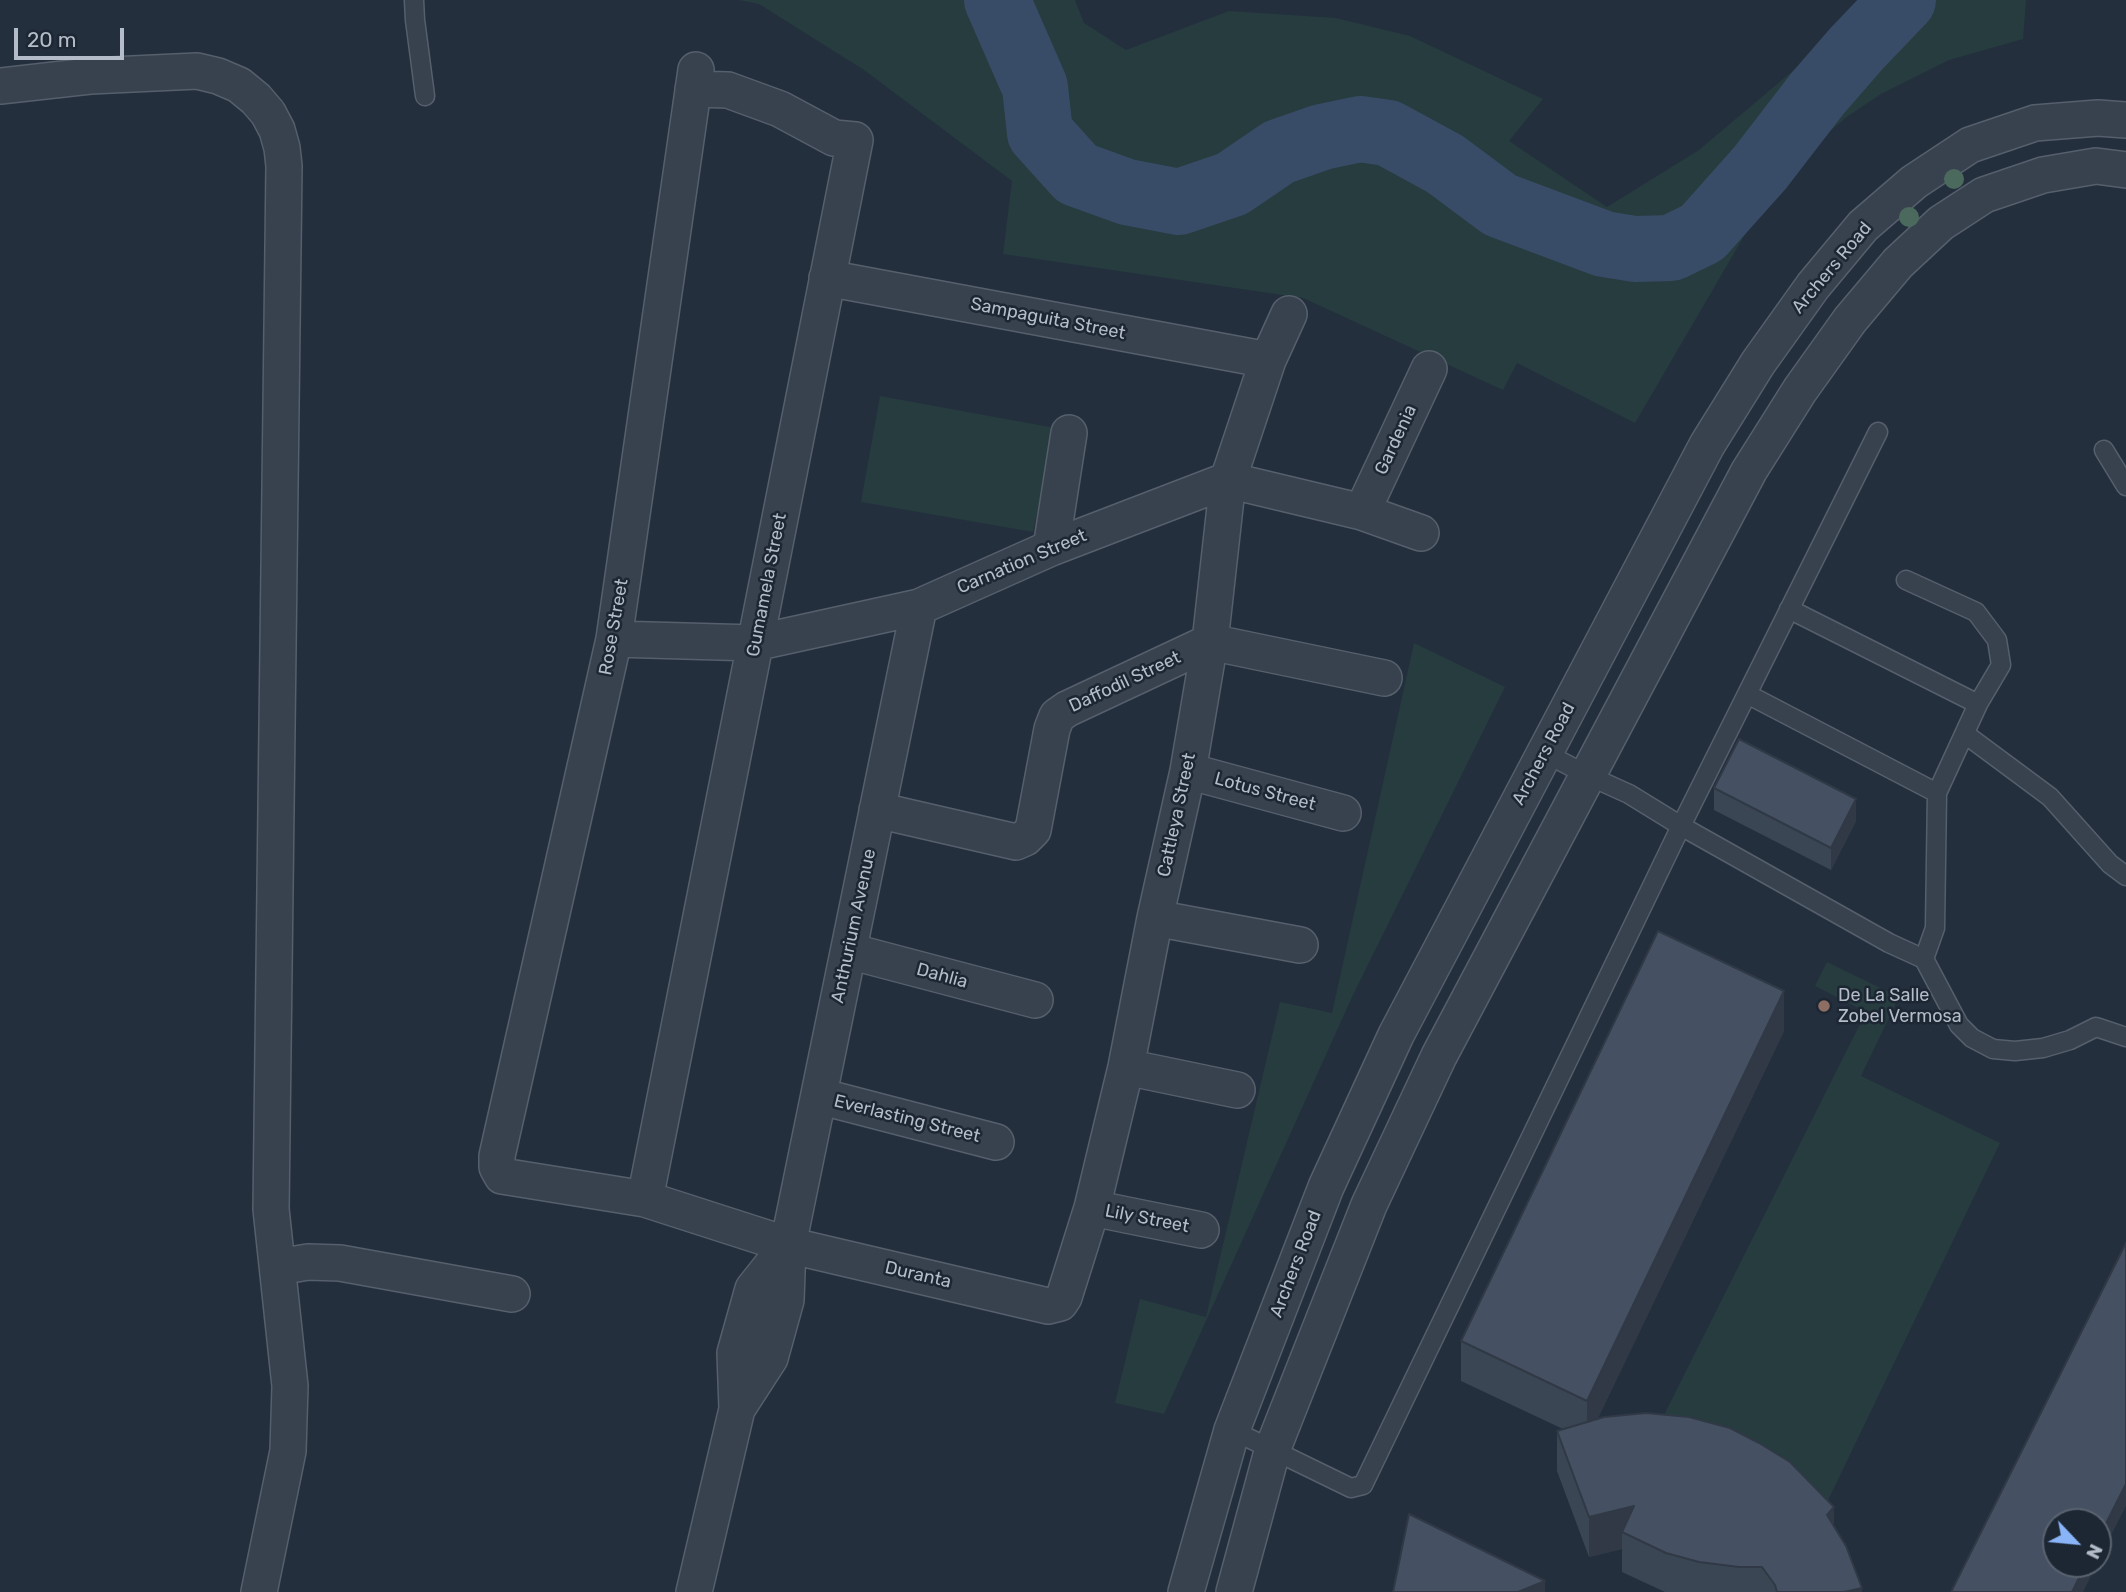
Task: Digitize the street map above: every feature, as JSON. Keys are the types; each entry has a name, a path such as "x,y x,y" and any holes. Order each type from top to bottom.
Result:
{"street":[{"path":"0,86 90,76 197,71 239,85 256,99 277,130 282,148 284,166 271,1209 290,1386 288,1451 259,1592"},
{"name":"Gumamela Street","path":"645,1199 855,140 834,138 780,108 694,79"},
{"name":"Rose Street","path":"502,1176 496,1167 497,1156 614,639 694,79"},
{"name":"Archers Road","path":"1186,1592 1232,1430 1326,1186 1396,1035 1707,445 1758,363 1813,286 1863,226 1914,182 1970,145 2035,123 2098,118 2126,120"},
{"path":"1234,1592 1273,1448 1369,1205 1439,1056 1749,471 1800,390 1850,320 1898,263 1941,223 1984,195 2043,175 2096,166 2126,170"},
{"name":"Sampaguita Street","path":"827,278 1268,360"},
{"name":"Cattleya Street","path":"1048,1306 1055,1306 1064,1297 1092,1208 1126,1067 1155,918 1188,771 1210,642 1228,480 1268,360 1289,314"},
{"name":"Gardenia","path":"1362,512 1429,369"},
{"path":"1051,548 1069,433"},
{"name":"Carnation Street","path":"614,639 755,643 919,607 1051,548 1228,480"},
{"path":"1228,480 1362,512 1421,533"},
{"name":"Anthurium Avenue","path":"694,1592 737,1409 770,1358 786,1300 788,1245 919,607"},
{"path":"1210,642 1384,678"},
{"name":"Daffodil Street","path":"877,810 1016,842 1025,838 1033,830 1052,729 1057,716 1210,642"},
{"name":"Lotus Street","path":"1188,771 1343,813"},
{"path":"1155,918 1300,945"},
{"name":"Dahlia","path":"849,951 1035,1000"},
{"path":"1126,1067 1237,1090"},
{"name":"Everlasting Street","path":"819,1096 996,1142"},
{"name":"Duranta","path":"502,1176 645,1199 788,1245 1048,1306"},
{"name":"Lily Street","path":"1092,1208 1201,1230"},
{"path":"278,1267 309,1262 340,1264 512,1294"}],"lane":[{"path":"414,0 425,96"},
{"path":"1232,1430 1351,1488 1363,1485 1681,826 1878,432"},
{"path":"2104,450 2126,486"},
{"path":"1906,580 1976,612 1997,640 2001,665 1979,704 1937,793 1935,928 1924,959"},
{"path":"1789,609 1979,704"},
{"path":"1747,694 1937,793"},
{"path":"1965,734 2049,797 2110,864 2126,876"},
{"path":"1545,753 1629,794 1889,943 1924,959 1959,1025 1972,1038 1993,1049 2015,1051 2043,1048 2070,1040 2096,1027 2126,1037"}],"green space":[{"path":"739,0 1075,0 1084,23 1126,50 1229,11 1336,18 1410,36 1543,99 1509,141 1607,207 1699,150 1834,36 1864,0 2026,0 2023,39 1949,60 1881,94 1848,116 1817,142 1789,171 1764,202 1635,423 1517,363 1503,390 1303,298 1003,254 1012,181 864,70 759,4"},
{"path":"880,396 1055,428 1033,532 861,502"},
{"path":"1414,643 1505,687 1352,997 1164,1414 1115,1403 1140,1299 1206,1317 1280,1002 1332,1013"},
{"path":"1827,962 1899,997 1861,1076 2000,1143 1820,1517 1648,1447 1866,1012 1815,986"}],"building":[{"path":"1739,739 1856,799 1831,848 1714,788"},
{"path":"1658,931 1784,991 1587,1401 1461,1341"},
{"path":"2126,1243 2126,1484 2112,1512 2112,1508 2042,1508 2042,1578 2079,1578 2072,1592 1951,1592"},
{"path":"1646,1413 1689,1417 1730,1428 1790,1462 1834,1507 1827,1515 1846,1546 1862,1588 1844,1592 1777,1592 1762,1567 1699,1562 1666,1553 1622,1532 1634,1506 1589,1517 1557,1431 1604,1417"},
{"path":"1409,1514 1545,1581 1518,1592 1393,1592"}],"waterway":[{"path":"997,0 1035,87 1040,133 1077,174 1127,192 1179,202 1232,184 1279,152 1322,137 1360,129 1388,133 1445,164 1500,205 1604,244 1635,249 1671,248 1702,233 1760,168 1817,94 1903,0"}],"place":[{"name":"De La Salle Zobel Vermosa","path":"1824,1006"}]}
